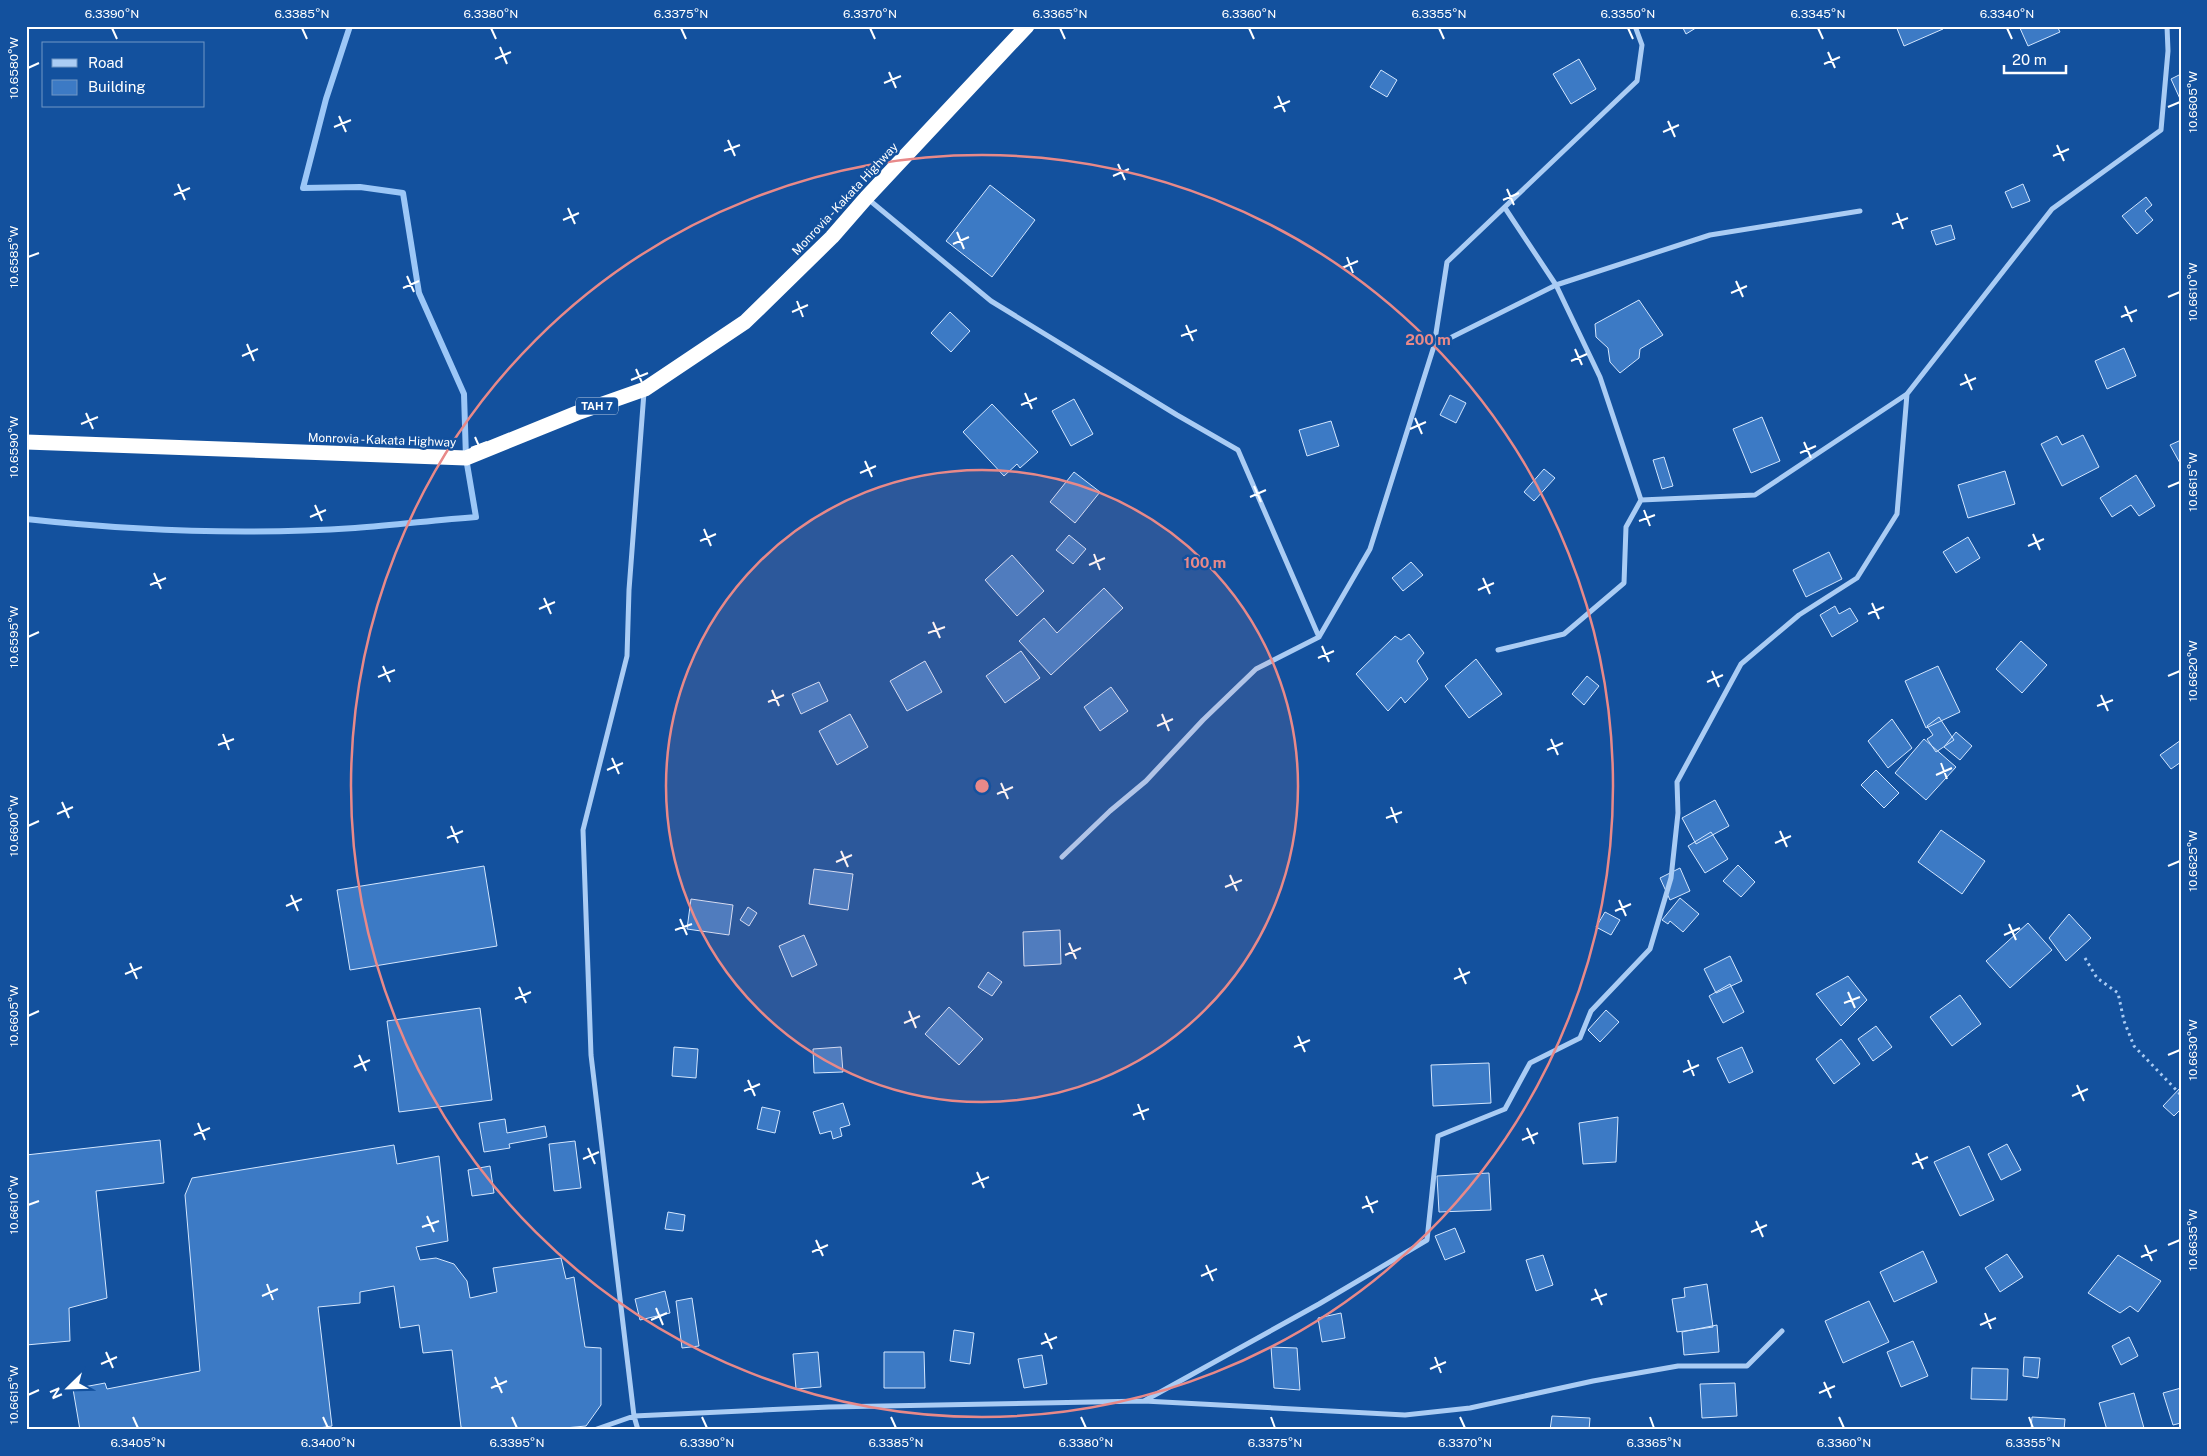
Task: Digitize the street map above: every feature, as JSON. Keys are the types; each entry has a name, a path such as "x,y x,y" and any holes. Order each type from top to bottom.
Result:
{"highway":[{"name":"Monrovia - Kakata Highway","path":"26,442 466,458 577,412 644,389 745,322 832,237 866,198 1027,26"}],"street":[{"path":"1062,857 1110,811 1146,781 1203,720 1256,669 1319,637 1370,549 1434,346 1448,262 1637,81 1642,45 1635,26"},
{"path":"1641,500 1755,495 1907,394 2052,209 2161,130 2168,51 2167,26"},
{"path":"866,198 991,301 1176,415 1238,450 1319,637"},
{"path":"1498,650 1564,634 1624,583 1626,527 1641,500 1600,377 1556,285 1505,208"},
{"path":"1434,346 1556,285 1710,235 1860,211"},
{"path":"638,1430 634,1416 591,1055 583,830 627,656 630,580 644,389"},
{"path":"1144,1401 1319,1304 1427,1240 1438,1136 1505,1109 1530,1063 1580,1038 1591,1011 1650,949 1671,878 1678,813 1677,782 1741,664 1799,614 1857,578 1897,514 1907,394"},
{"path":"594,1430 634,1416 829,1407 1144,1401 1405,1415 1470,1408 1678,1366 1747,1366 1782,1331"}],"path":[{"path":"2085,958 2098,978 2118,993 2124,1021 2134,1046 2181,1095"}],"building":[{"path":"1682,26 1699,26 1686,34"},
{"path":"1896,26 1942,26 1943,29 1904,46"},
{"path":"2019,26 2057,26 2060,32 2028,46"},
{"path":"1579,59 1596,89 1571,104 1553,74"},
{"path":"1381,70 1397,80 1387,97 1370,87"},
{"path":"2181,74 2181,101 2171,79"},
{"path":"2023,184 2030,201 2012,208 2005,192"},
{"path":"990,185 1035,220 992,277 946,241"},
{"path":"2146,197 2152,205 2145,211 2153,220 2137,234 2122,216"},
{"path":"1951,225 1955,239 1936,245 1931,231"},
{"path":"1639,300 1663,335 1640,349 1639,358 1620,373 1610,362 1608,348 1596,337 1595,324"},
{"path":"950,312 970,331 951,352 931,333"},
{"path":"2124,348 2136,376 2107,389 2095,361"},
{"path":"1450,395 1466,403 1456,423 1440,415"},
{"path":"1074,399 1093,434 1071,446 1052,411"},
{"path":"992,404 1038,452 1020,468 1017,464 1004,476 963,432"},
{"path":"1762,417 1780,461 1751,473 1733,429"},
{"path":"1331,421 1339,446 1307,456 1299,430"},
{"path":"2083,435 2099,467 2062,486 2041,444 2057,436 2062,445"},
{"path":"2181,440 2181,465 2170,445"},
{"path":"1664,457 1673,486 1662,489 1653,460"},
{"path":"1544,469 1555,478 1534,501 1524,492"},
{"path":"2005,471 2015,504 1968,518 1958,485"},
{"path":"1074,472 1100,492 1075,523 1050,502"},
{"path":"2136,475 2155,506 2139,516 2131,505 2112,517 2100,498"},
{"path":"1069,535 1086,549 1073,564 1056,550"},
{"path":"1968,537 1980,558 1956,573 1943,552"},
{"path":"1829,552 1842,579 1806,597 1793,570"},
{"path":"1012,555 1044,591 1017,616 985,580"},
{"path":"1411,562 1423,575 1403,591 1392,578"},
{"path":"1104,588 1123,608 1051,675 1019,641 1044,618 1057,633"},
{"path":"1835,606 1839,614 1850,608 1858,621 1832,637 1820,615"},
{"path":"1409,634 1424,653 1417,661 1428,679 1405,703 1401,697 1388,711 1356,674 1395,636 1401,640"},
{"path":"2021,641 2047,665 2022,693 1996,669"},
{"path":"1021,651 1040,678 1005,703 986,676"},
{"path":"1476,659 1502,694 1469,718 1445,686"},
{"path":"925,661 942,692 907,711 890,681"},
{"path":"1938,666 1960,712 1926,728 1905,681"},
{"path":"1587,676 1599,686 1584,705 1572,694"},
{"path":"819,682 828,701 801,714 792,694"},
{"path":"1111,687 1128,711 1100,731 1084,707"},
{"path":"850,714 868,747 837,765 819,731"},
{"path":"1939,717 1954,740 1936,752 1927,739 1933,735 1927,726"},
{"path":"1892,719 1912,748 1888,768 1868,741"},
{"path":"1956,732 1972,746 1960,760 1944,747"},
{"path":"1924,739 1956,767 1926,800 1895,773"},
{"path":"2181,740 2181,762 2171,769 2160,755"},
{"path":"1876,770 1899,793 1884,808 1861,785"},
{"path":"1715,800 1729,826 1696,844 1682,818"},
{"path":"1941,830 1985,861 1962,894 1918,862"},
{"path":"1711,832 1728,859 1705,873 1688,846"},
{"path":"1738,865 1755,882 1741,897 1723,881"},
{"path":"484,866 497,946 350,970 337,890"},
{"path":"1680,868 1690,891 1670,900 1660,878"},
{"path":"814,869 853,874 848,910 809,904"},
{"path":"1680,898 1699,914 1683,932 1670,921 1668,924 1662,920"},
{"path":"691,899 733,905 729,935 687,929"},
{"path":"748,907 757,913 749,926 740,920"},
{"path":"1605,912 1620,920 1611,935 1596,927"},
{"path":"2069,914 2091,938 2066,961 2049,938"},
{"path":"2028,923 2052,950 2010,988 1986,961"},
{"path":"1060,930 1061,964 1024,966 1023,932"},
{"path":"804,935 817,965 792,977 779,946"},
{"path":"1730,956 1742,981 1716,993 1704,969"},
{"path":"988,972 1002,982 992,996 978,987"},
{"path":"1848,976 1867,1000 1841,1026 1816,994"},
{"path":"1730,984 1744,1012 1723,1023 1709,996"},
{"path":"1960,995 1981,1024 1952,1046 1930,1017"},
{"path":"949,1007 983,1039 959,1065 925,1034"},
{"path":"480,1008 492,1100 399,1112 387,1021"},
{"path":"1606,1010 1619,1022 1600,1042 1588,1030"},
{"path":"1876,1026 1892,1047 1873,1061 1858,1039"},
{"path":"1841,1039 1860,1064 1834,1084 1816,1059"},
{"path":"674,1047 698,1049 696,1078 672,1076"},
{"path":"841,1047 843,1072 814,1073 813,1049"},
{"path":"1742,1047 1753,1072 1729,1083 1717,1058"},
{"path":"1489,1063 1491,1103 1433,1106 1431,1065"},
{"path":"2181,1087 2181,1109 2174,1116 2163,1106"},
{"path":"843,1103 850,1125 840,1128 842,1136 833,1139 831,1131 820,1134 813,1112"},
{"path":"762,1107 780,1111 775,1133 757,1129"},
{"path":"1618,1117 1616,1162 1583,1164 1579,1123"},
{"path":"505,1119 507,1133 545,1126 547,1137 509,1144 510,1148 484,1152 479,1123"},
{"path":"160,1140 164,1183 96,1191 107,1298 69,1308 70,1341 26,1345 26,1155"},
{"path":"575,1141 581,1188 554,1191 549,1144"},
{"path":"2007,1144 2021,1170 2001,1180 1988,1154"},
{"path":"394,1145 397,1164 439,1156 448,1241 416,1247 420,1260 436,1258 454,1264 467,1281 470,1298 497,1292 493,1268 561,1258 566,1279 574,1277 585,1347 601,1348 601,1405 586,1426 543,1430 468,1430 461,1427 452,1350 423,1353 419,1325 400,1328 394,1286 360,1292 360,1303 318,1307 332,1426 319,1428 319,1430 80,1430 73,1389 105,1383 107,1389 200,1371 185,1195 192,1178"},
{"path":"1969,1146 1994,1200 1960,1216 1934,1162"},
{"path":"490,1166 494,1193 472,1196 468,1170"},
{"path":"1489,1173 1491,1210 1439,1212 1437,1176"},
{"path":"668,1212 685,1215 683,1231 665,1229"},
{"path":"1455,1228 1465,1252 1445,1260 1435,1236"},
{"path":"1923,1251 1937,1282 1894,1302 1880,1272"},
{"path":"2007,1254 2023,1277 2000,1292 1985,1268"},
{"path":"1543,1255 1553,1285 1536,1291 1526,1260"},
{"path":"2118,1255 2161,1281 2138,1312 2130,1306 2120,1313 2088,1293"},
{"path":"1707,1284 1713,1327 1677,1332 1672,1299 1685,1297 1684,1288"},
{"path":"665,1291 670,1313 640,1320 635,1299"},
{"path":"692,1298 699,1346 682,1348 676,1301"},
{"path":"1869,1301 1889,1342 1843,1363 1825,1321"},
{"path":"1341,1313 1345,1338 1322,1342 1318,1318"},
{"path":"1717,1325 1719,1352 1684,1355 1682,1332"},
{"path":"954,1330 974,1333 970,1364 950,1361"},
{"path":"2129,1337 2138,1356 2121,1365 2112,1346"},
{"path":"1913,1341 1928,1376 1901,1387 1887,1352"},
{"path":"1271,1347 1297,1348 1300,1390 1274,1388"},
{"path":"818,1352 821,1387 796,1389 793,1354"},
{"path":"884,1352 924,1352 925,1388 884,1388"},
{"path":"1042,1355 1047,1384 1024,1388 1018,1359"},
{"path":"2024,1357 2040,1358 2038,1378 2023,1376"},
{"path":"1972,1368 2008,1369 2007,1400 1971,1399"},
{"path":"1735,1383 1737,1416 1702,1418 1700,1384"},
{"path":"2181,1388 2181,1423 2173,1425 2163,1393"},
{"path":"2134,1393 2144,1428 2107,1430 2099,1403"},
{"path":"1552,1416 1590,1418 1589,1430 1550,1430"},
{"path":"2032,1417 2065,1419 2064,1430 2031,1430"}],"waterway":[{"path":"26,519 190,531 273,531 355,528 476,517 466,458 464,394 419,293 403,193 360,187 303,188 326,99 350,26"}]}
